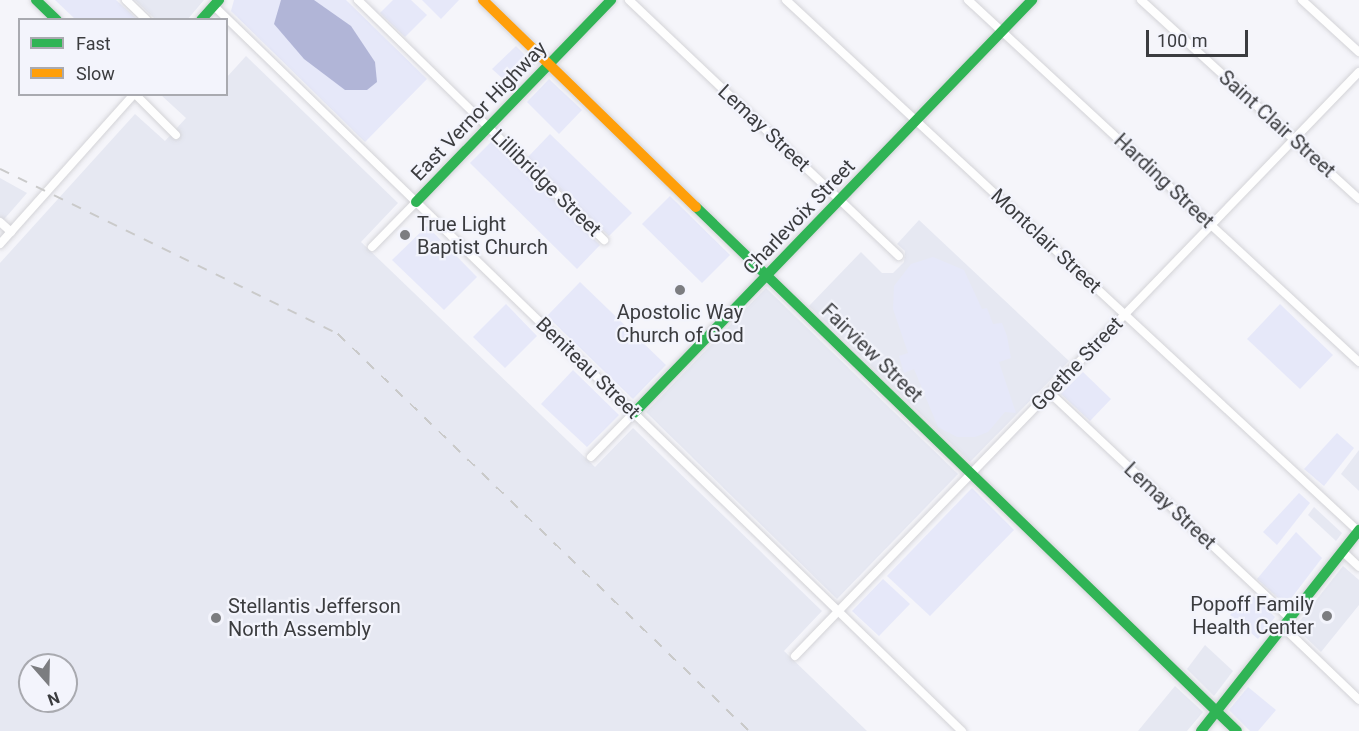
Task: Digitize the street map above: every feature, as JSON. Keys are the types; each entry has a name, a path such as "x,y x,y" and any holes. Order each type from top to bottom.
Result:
{"street":[{"path":"36,0 55,18"},
{"path":"126,0 145,18"},
{"name":"Lillibridge Street","path":"357,0 604,240"},
{"name":"Fairview Street","path":"483,0 1237,731"},
{"name":"East Vernor Highway","path":"372,247 611,0"},
{"name":"Lemay Street","path":"629,0 899,256"},
{"name":"Montclair Street","path":"786,0 1358,531"},
{"name":"Harding Street","path":"968,0 1359,362"},
{"name":"Charlevoix Street","path":"591,457 1032,0"},
{"name":"Saint Clair Street","path":"1141,0 1359,199"},
{"path":"1302,0 1359,51"},
{"path":"203,18 216,3"},
{"name":"Beniteau Street","path":"216,3 416,202 962,731"},
{"name":"Goethe Street","path":"795,656 1359,72"},
{"path":"0,244 133,96"},
{"path":"137,96 176,135"},
{"path":"0,222 10,232"},
{"name":"Lemay Street","path":"1050,393 1286,622 1359,700"},
{"path":"1201,731 1358,531"},
{"path":"1342,551 1359,567"}],"shaded area":[{"path":"55,0 116,0 136,18 74,18"},
{"path":"135,0 204,0 189,18 154,18"},
{"path":"234,0 346,0 427,79 365,142 231,11"},
{"path":"393,0 411,0 427,15 405,37 380,13"},
{"path":"422,0 459,0 441,19"},
{"path":"516,46 535,65 513,88 492,69"},
{"path":"246,56 398,203 361,242 595,467 633,428 822,611 784,651 867,731 0,731 0,263 135,114 165,141 186,118 162,96 228,96 228,76"},
{"path":"549,79 582,110 559,134 527,102"},
{"path":"550,134 632,213 609,236 527,158"},
{"path":"493,140 600,245 577,269 470,163"},
{"path":"0,178 27,193 0,224"},
{"path":"670,196 730,255 702,283 642,224"},
{"path":"919,220 1069,361 970,462 809,306 861,252 882,273 893,273 904,262 905,251 897,244"},
{"path":"427,226 477,277 444,310 392,260"},
{"path":"933,257 964,270 982,309 987,308 993,324 1002,323 1007,336 1011,358 999,362 1016,413 1005,412 988,432 975,437 957,437 938,427 914,369 904,373 899,356 908,353 893,309 894,286 911,264"},
{"path":"580,282 666,365 633,399 547,316"},
{"path":"766,288 958,474 837,599 646,412"},
{"path":"506,304 537,336 505,368 473,337"},
{"path":"1280,304 1333,355 1300,389 1247,339"},
{"path":"573,370 619,415 587,447 541,404"},
{"path":"1083,372 1111,399 1090,421 1061,394"},
{"path":"1337,433 1354,448 1324,486 1304,469"},
{"path":"1359,450 1359,491 1341,474"},
{"path":"972,488 1014,530 930,616 887,576"},
{"path":"1299,493 1310,503 1277,545 1263,532"},
{"path":"1314,507 1342,533 1336,541 1308,515"},
{"path":"1296,532 1322,558 1286,605 1257,579"},
{"name":"Popoff Family Health Center","path":"1343,566 1359,580 1359,605 1321,652 1295,627"},
{"path":"883,579 910,604 879,636 852,611"},
{"path":"1249,592 1275,617 1258,639 1230,615"},
{"path":"1205,645 1233,671 1214,696 1187,669"},
{"path":"1175,686 1203,712 1187,731 1138,731"},
{"path":"1248,687 1276,710 1258,731 1250,731 1229,710"}],"water":[{"path":"281,0 314,0 351,26 375,62 377,82 367,90 345,90 304,59 274,24"}],"railway":[{"path":"0,169 338,334 749,731"}],"traffic: fast":[{"path":"36,0 55,18"},
{"path":"203,18 219,0"},
{"path":"416,202 611,0"},
{"path":"634,413 1032,0"},
{"path":"696,207 1237,731"},
{"path":"1201,731 1359,530"}],"traffic: slow":[{"path":"483,0 696,207"}],"place":[{"name":"True Light Baptist Church","path":"405,235"},
{"name":"Apostolic Way Church of God","path":"680,290"},
{"name":"Popoff Family Health Center","path":"1327,616"},
{"name":"Stellantis Jefferson North Assembly","path":"216,618"}]}
